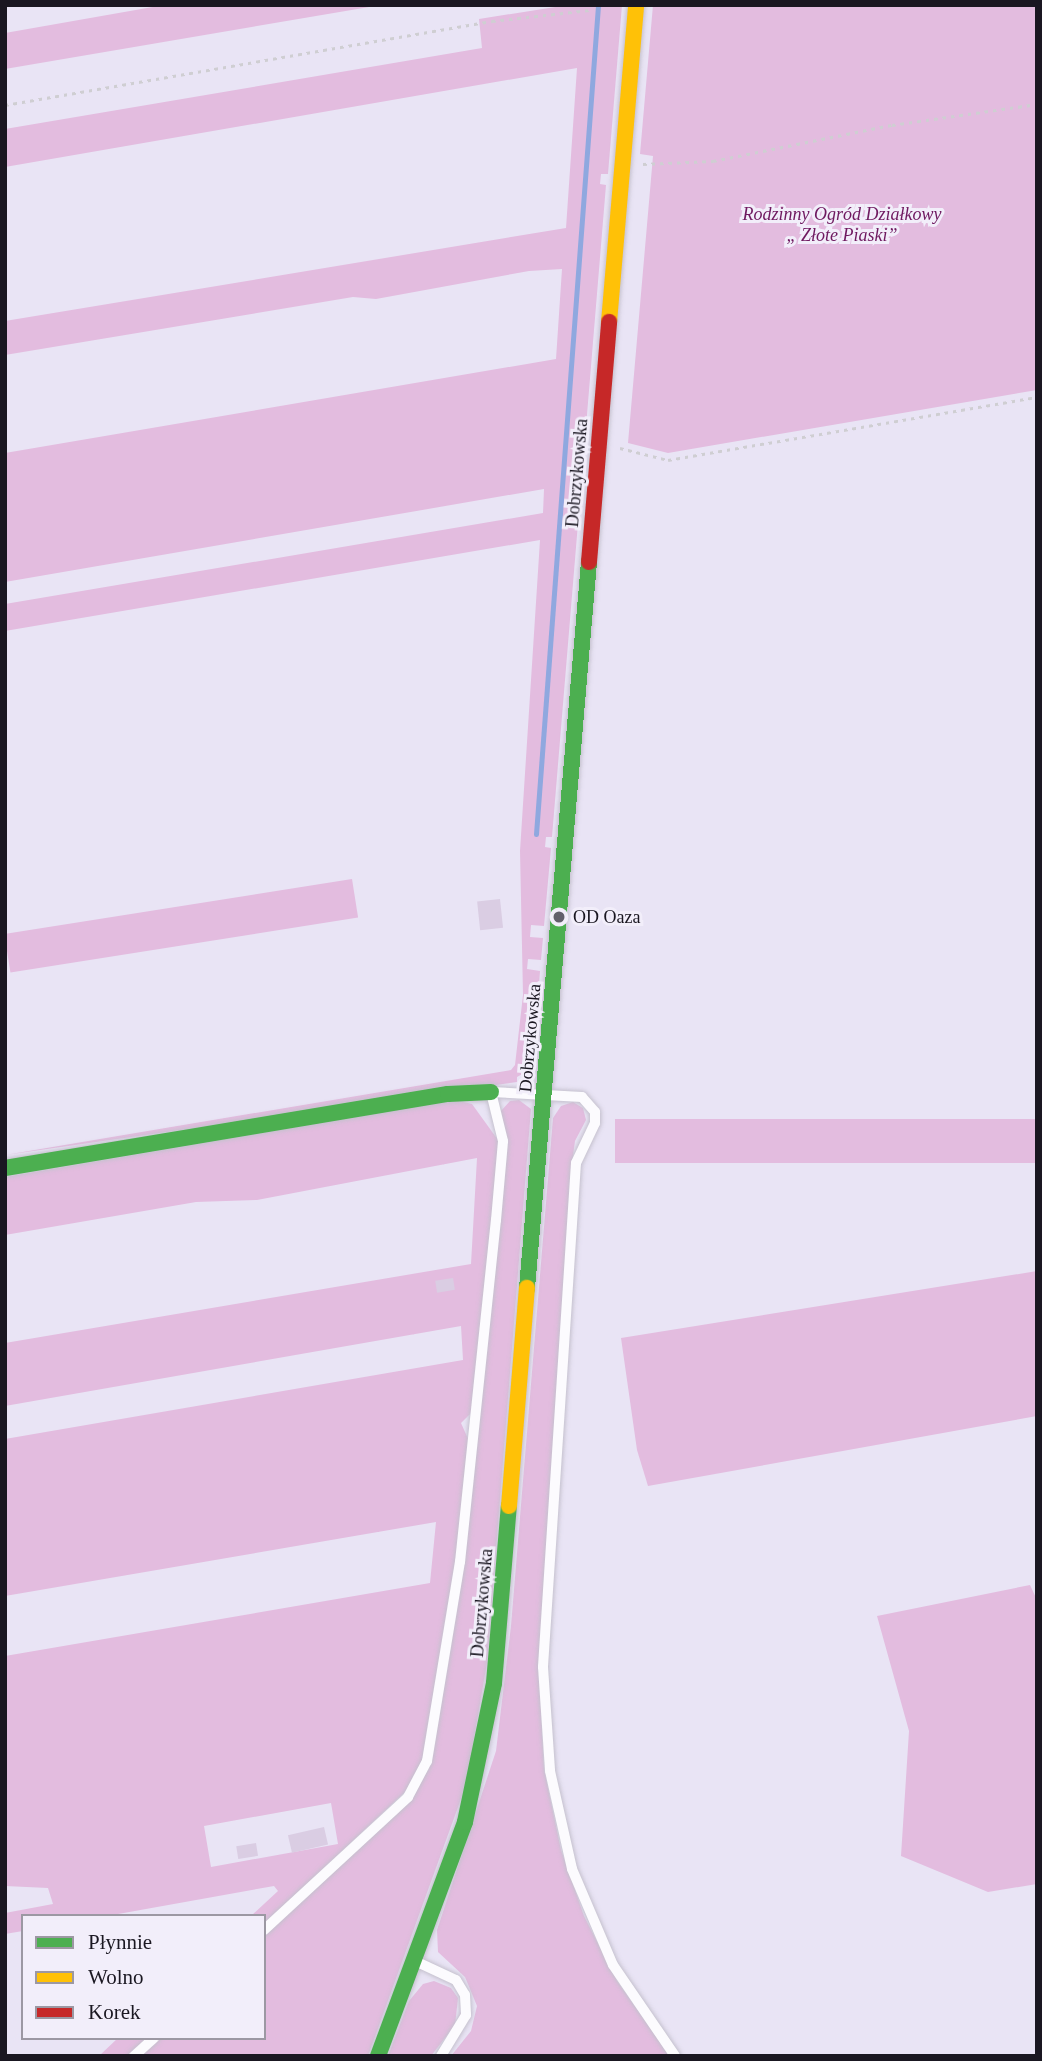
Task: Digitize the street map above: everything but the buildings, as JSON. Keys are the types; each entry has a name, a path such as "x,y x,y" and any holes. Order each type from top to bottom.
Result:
{"main road":[{"name":"Dobrzykowska","path":"378,2056 466,1822 489,1720 636,5"},
{"path":"5,1168 448,1094 491,1092"}],"lane":[{"path":"266,1928 408,1797 427,1761 460,1562 496,1220 503,1141 491,1092 582,1097 595,1112 595,1123 576,1163 543,1667 550,1770 572,1869 613,1965 675,2056"},
{"path":"415,1961 456,1980 465,1995 466,2015 441,2056"},
{"path":"134,2056 152,2040"}],"path":[{"path":"5,105 492,21 589,10"},
{"path":"622,165 713,161 892,125 1037,104"},
{"path":"599,444 668,460 1037,397"}],"green space":[{"path":"164,5 381,5 5,69 5,33"},
{"path":"568,5 622,5 608,174 601,174 600,184 606,185 552,837 546,837 545,847 551,848 544,926 531,925 530,937 543,938 541,960 528,959 527,969 540,971 533,1068 517,1077 517,1082 5,1155 511,1070 515,1065 523,995 520,851 540,540 5,631 5,604 543,513 544,489 5,582 5,453 556,359 562,269 529,271 376,299 353,297 5,355 5,321 566,228 577,68 5,167 5,129 482,48 479,19"},
{"name":"Rodzinny Ogród Działkowy „ Złote Piaski”","path":"653,5 1037,5 1037,390 668,453 628,443 653,156 640,154"},
{"path":"352,879 358,918 10,973 5,934"},
{"path":"455,1100 472,1104 498,1140 496,1185 472,1412 461,1423 469,1441 459,1543 424,1757 408,1789 266,1922 266,1914 253,1914 278,1891 274,1886 118,1914 21,1914 21,1931 5,1934 5,1913 53,1904 48,1888 5,1886 5,1656 430,1583 436,1522 5,1596 5,1439 463,1360 461,1326 5,1406 5,1343 471,1264 477,1158 257,1200 196,1202 5,1235 5,1177","holes":["331,1803 338,1844 211,1867 204,1826"]},
{"path":"519,1100 531,1109 487,1663 466,1785 368,2056 140,2056 158,2040 266,2040 266,1933 400,1811 429,1769 464,1566 507,1153 501,1111 510,1101"},
{"path":"573,1102 583,1108 586,1120 575,1141 571,1171 539,1670 544,1769 561,1850 584,1916 617,1981 670,2056 451,2056 471,2031 477,2006 465,1977 438,1952 437,1930 496,1751 511,1626 553,1118 561,1106"},
{"path":"615,1119 1037,1119 1037,1163 615,1163"},
{"path":"1037,1271 1037,1416 648,1486 637,1450 621,1338"},
{"path":"1030,1585 1037,1600 1037,1884 988,1892 901,1856 909,1731 877,1616"},
{"path":"434,1981 451,1988 458,1998 455,2025 431,2056 388,2056 409,2001 423,1984"},
{"path":"116,2040 146,2040 129,2056 99,2056"}],"waterway":[{"path":"536,834 598,5"}],"traffic: fast":[{"path":"527,1288 589,562"},
{"path":"5,1168 448,1094 491,1092"},
{"path":"378,2056 465,1822 494,1683 509,1506"}],"traffic: slow":[{"path":"609,322 636,5"},
{"path":"509,1506 527,1288"}],"traffic: jam":[{"path":"589,562 609,322"}],"place":[{"name":"OD Oaza","path":"559,917"}]}
